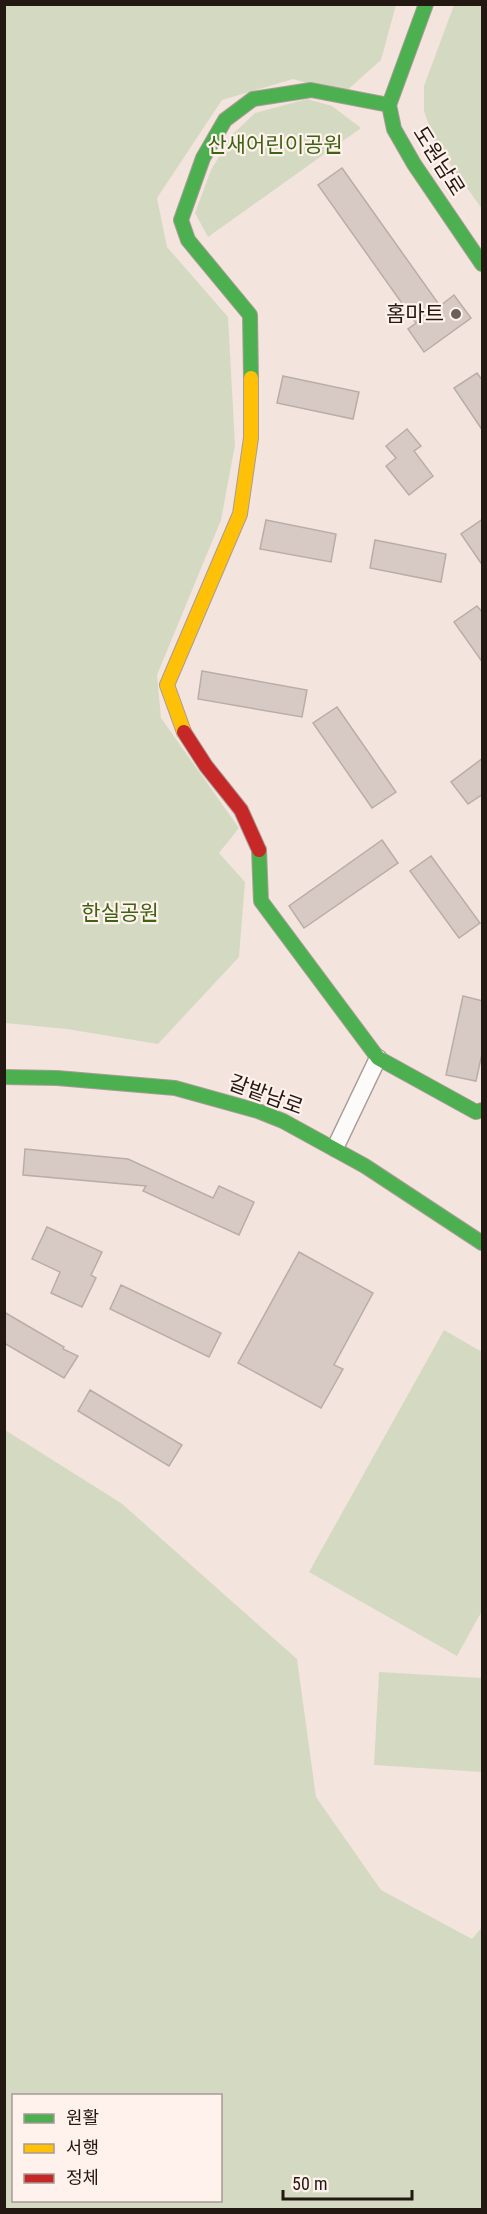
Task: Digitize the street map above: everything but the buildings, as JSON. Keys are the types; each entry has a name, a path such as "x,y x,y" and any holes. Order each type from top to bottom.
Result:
{"street":[{"path":"426,4 389,105 311,90 254,99 225,120 203,158 181,220 188,240 250,315 251,438 240,514 167,685 182,729 206,766 241,810 261,853 261,901 378,1058 476,1113 483,1110"},
{"name":"도원남로","path":"389,105 394,129 414,164 483,264"},
{"path":"335,1148 378,1058"},
{"name":"갈밭남로","path":"4,1077 57,1078 175,1088 274,1118 335,1148 483,1243"}],"green space":[{"name":"한실공원","path":"4,5 396,5 381,60 344,93 293,79 222,100 157,198 167,247 228,317 235,445 221,520 157,675 161,718 239,828 219,853 245,882 239,957 158,1044 67,1029 5,1023"},
{"path":"454,5 482,5 482,209 435,143 424,111 424,86"},
{"name":"산새어린이공원","path":"307,99 332,106 361,128 208,237 195,213 211,170 232,135 255,113"},
{"path":"444,1330 482,1352 482,1611 457,1656 309,1572"},
{"path":"5,1430 121,1503 297,1659 316,1797 381,1890 472,1939 482,1927 482,2209 5,2209"},
{"path":"379,1672 482,1678 482,1772 374,1765"}],"traffic: fast":[{"path":"426,4 389,105 394,129 414,164 482,264"},
{"path":"251,378 250,315 188,240 181,220 203,158 225,120 253,99 311,90 389,105"},
{"path":"259,850 261,901 378,1058 476,1112 482,1110"},
{"path":"4,1077 57,1078 175,1088 258,1111 283,1121 365,1166 482,1243"}],"traffic: slow":[{"path":"184,732 167,685 240,514 251,438 251,378"}],"traffic: jam":[{"path":"184,732 206,766 241,810 259,850"}],"place":[{"name":"홈마트","path":"456,314"}]}
